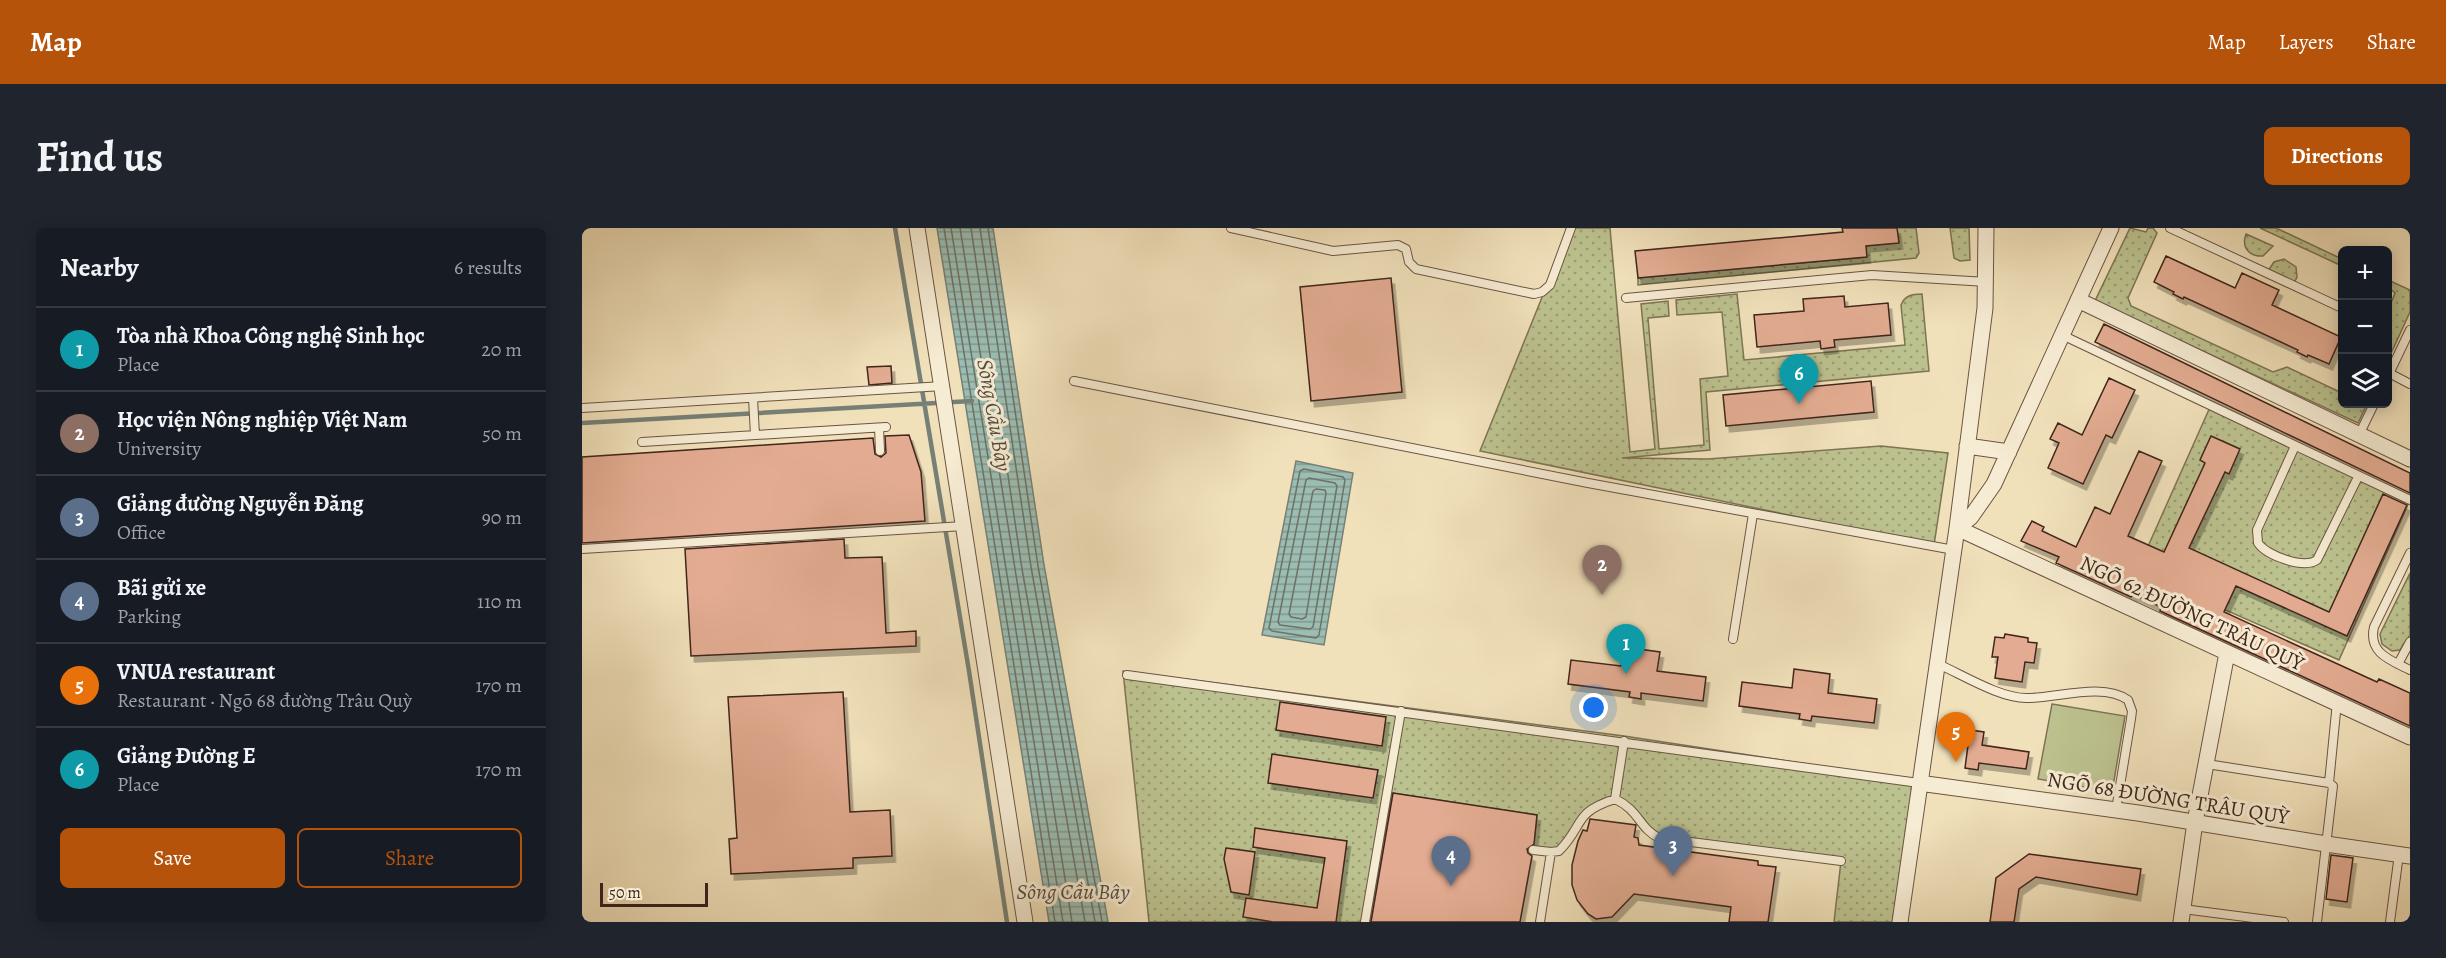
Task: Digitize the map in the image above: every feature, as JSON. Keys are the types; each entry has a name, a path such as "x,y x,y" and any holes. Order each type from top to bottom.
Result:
{"street":[{"path":"917,228 939,386 950,433 960,526 1026,922"},
{"path":"1900,922 1957,528 1987,282 1986,228"},
{"path":"1957,528 1971,517 1983,502 2009,452 2111,228"},
{"path":"2078,300 2359,435 2409,456"},
{"path":"1967,446 2009,452"},
{"name":"NGÕ 62 ĐƯỜNG TRÂU QUỲ","path":"1957,528 2410,737"},
{"path":"2182,916 2195,822 2227,653"},
{"name":"NGÕ 68 ĐƯỜNG TRÂU QUỲ","path":"1919,783 2116,810 2405,855"}],"lane":[{"path":"1231,228 1333,251 1398,245 1406,249 1409,262 1416,269 1534,294 1542,292 1551,285 1571,228"},
{"path":"2170,228 2338,306"},
{"path":"1626,298 1872,275 1895,274 1987,282"},
{"path":"2392,367 2410,330"},
{"path":"2062,334 2410,500"},
{"path":"2392,377 2410,384"},
{"path":"1074,381 1318,431 1954,550"},
{"path":"582,408 753,401 939,386"},
{"path":"753,401 755,435"},
{"path":"2359,435 2372,408"},
{"path":"642,442 882,428 880,451"},
{"path":"2295,446 2258,530 2258,543 2268,553 2306,564 2317,560 2358,477"},
{"path":"1733,639 1753,514"},
{"path":"582,549 886,527 960,526"},
{"path":"2410,553 2374,627 2372,636 2382,656 2410,669"},
{"path":"2398,664 2410,642"},
{"path":"1938,664 2011,697 2025,699 2076,693 2108,693 2127,700 2132,711 2116,810"},
{"path":"1127,675 1919,783"},
{"path":"2329,783 2337,702"},
{"path":"1365,922 1401,711"},
{"path":"1615,799 1624,741"},
{"path":"2207,764 2329,783 2333,786 2317,922"},
{"path":"1533,850 1559,851 1565,845 1580,818 1587,812 1615,799 1626,804 1638,815 1648,832 1659,838 1841,861"},
{"path":"1540,922 1551,852"},
{"path":"2390,922 2405,855"},
{"path":"2182,916 2284,922"}],"green space":[{"path":"1570,228 1610,228 1630,452 1655,449 1641,304 1668,301 1669,316 1648,318 1659,449 1704,445 1700,379 1728,376 1722,312 1677,315 1676,300 1737,294 1744,360 1905,345 1901,305 1910,296 1922,294 1929,371 1706,392 1710,450 1622,458 1708,459 1881,446 1948,453 1934,545 1480,451"},
{"path":"1897,228 1916,228 1919,253 1916,258 1638,285 1638,278 1866,257 1866,246 1899,242"},
{"path":"1950,228 1969,228 1970,260 1960,261 1954,258"},
{"path":"2130,228 2146,232 2148,228 2153,228 2157,233 2128,298 2131,306 2273,372 2287,367 2338,391 2338,408 2365,408 2358,423 2095,301"},
{"path":"2260,228 2276,228 2338,257 2338,264"},
{"path":"2246,234 2273,246 2263,256 2254,255 2245,247"},
{"path":"2284,259 2296,267 2297,277 2294,283 2268,271 2274,262"},
{"path":"2392,282 2410,290 2410,312 2392,351 2392,301 2395,293 2392,290"},
{"path":"2211,405 2410,500 2339,660 2137,571"},
{"path":"2410,573 2410,635 2400,650 2392,651 2382,644 2380,634"},
{"path":"1123,671 1624,736 1918,781 1901,922 1834,922 1841,861 1659,838 1615,799 1587,812 1559,851 1533,850 1537,815 1392,793 1370,922 1149,922"},
{"path":"2052,704 2125,716 2112,792 2038,779"}],"water":[{"name":"Sông Cầu Bây","path":"937,228 993,228 1044,565 1108,922 1049,922"},
{"path":"1296,461 1353,473 1324,645 1262,635"}],"building":[{"path":"1842,228 1897,228 1899,243 1866,246 1867,257 1638,278 1635,251 1843,232"},
{"path":"2166,256 2235,288 2242,273 2279,290 2272,305 2338,336 2338,344 2329,364 2308,355 2307,357 2297,352 2298,350 2184,297 2183,299 2154,282"},
{"path":"1391,278 1402,392 1311,401 1300,287"},
{"path":"1844,296 1845,307 1888,303 1891,335 1834,340 1835,347 1821,349 1820,341 1757,347 1754,315 1804,311 1803,299"},
{"path":"2104,324 2410,473 2410,493 2095,342"},
{"path":"891,366 892,383 869,385 867,367"},
{"path":"2109,378 2135,390 2112,438 2106,435 2083,484 2048,468 2059,443 2050,439 2058,423 2082,435"},
{"path":"1871,381 1874,412 1726,426 1723,395"},
{"path":"909,435 921,472 925,521 582,543 582,457 873,438 875,454 881,457 886,453 885,436"},
{"path":"2211,436 2240,449 2229,474 2225,472 2189,548 2329,612 2383,494 2407,505 2347,636 2236,586 2224,612 2377,682 2379,679 2410,693 2410,726 2160,611 2161,607 2133,594 2131,597 2056,563 2059,557 2021,541 2032,521 2044,527 2042,531 2076,547 2095,507 2110,514 2139,451 2162,461 2128,536 2164,552 2205,463 2200,460"},
{"path":"844,539 845,558 882,557 886,633 916,631 916,646 691,656 685,549"},
{"path":"2005,634 2028,638 2028,642 2037,643 2034,663 2025,662 2022,682 1995,678 1998,657 1992,657 1995,637 2004,638"},
{"path":"1624,647 1660,652 1657,671 1706,677 1703,701 1641,693 1641,699 1629,697 1630,692 1568,684 1571,660 1621,666"},
{"path":"1794,669 1830,674 1828,693 1877,699 1874,723 1812,716 1811,721 1799,719 1800,714 1739,706 1742,682 1792,688"},
{"path":"843,692 850,812 890,810 892,856 853,858 853,868 731,874 729,839 737,838 728,697"},
{"path":"1280,702 1386,717 1382,746 1276,730"},
{"path":"1970,730 1984,732 1982,745 2029,752 2026,769 1979,763 1978,770 1965,768"},
{"path":"1272,754 1378,770 1373,798 1268,783"},
{"path":"1393,793 1537,815 1534,844 1527,849 1532,856 1520,922 1371,922"},
{"path":"1590,819 1636,825 1634,837 1638,838 1639,845 1758,861 1758,865 1776,867 1768,922 1729,922 1731,907 1634,894 1612,917 1596,919 1588,914 1577,900 1572,885 1572,865 1578,841 1583,830 1587,831"},
{"path":"1255,828 1347,841 1336,922 1273,922 1243,917 1246,898 1317,908 1325,858 1253,847"},
{"path":"1226,848 1255,852 1249,895 1231,892 1224,859"},
{"path":"2029,854 2141,869 2137,895 2036,877 2019,889 2014,922 1990,922 1996,878"},
{"path":"2331,855 2353,858 2347,902 2326,899"}],"waterway":[{"path":"895,228 969,671 1007,922"},
{"path":"582,423 972,401"}],"place":[{"name":"Giảng Đường E","path":"1799,404"},
{"name":"Học viện Nông nghiệp Việt Nam","path":"1602,595"},
{"name":"Tòa nhà Khoa Công nghệ Sinh học","path":"1626,674"},
{"name":"VNUA restaurant","path":"1956,762"},
{"name":"Giảng đường Nguyễn Đăng","path":"1673,876"},
{"name":"Bãi gửi xe","path":"1451,886"}]}
